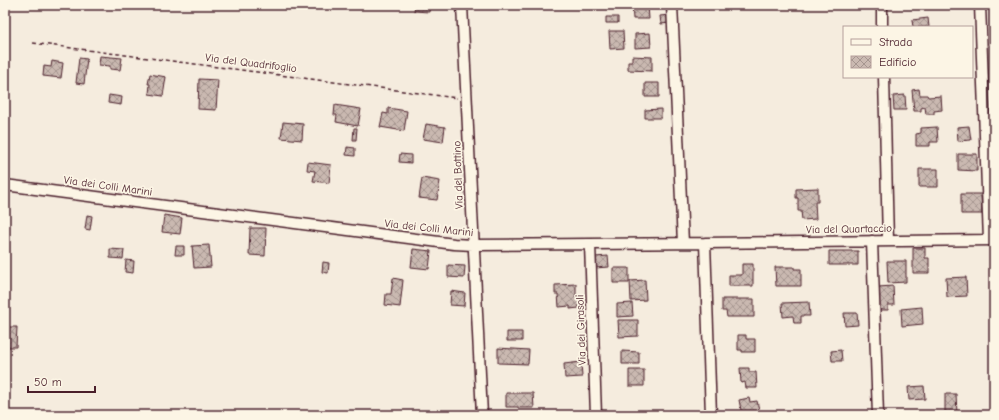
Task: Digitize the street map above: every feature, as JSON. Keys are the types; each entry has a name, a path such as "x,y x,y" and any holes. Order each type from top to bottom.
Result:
{"street":[{"name":"Via del Bottino","path":"462,5 482,415"},
{"path":"672,5 683,243"},
{"path":"882,5 882,26"},
{"path":"980,5 991,240"},
{"path":"884,78 888,241"},
{"name":"Via dei Colli Marini","path":"5,185 446,243 473,245 705,243"},
{"name":"Via del Quartaccio","path":"705,243 991,240"},
{"path":"872,241 878,415"},
{"path":"705,243 711,415"},
{"name":"Via dei Girasoli","path":"590,244 596,415"}],"path":[{"name":"Via del Quadrifoglio","path":"33,43 466,100"}],"building":[{"path":"415,5 430,5 429,12 414,11"},
{"path":"632,5 648,5 649,19 633,19"},
{"path":"669,15 670,23 661,24 660,16"},
{"path":"606,17 618,17 618,23 606,23"},
{"path":"928,18 929,26 913,26 912,20"},
{"path":"609,31 623,31 624,48 610,49"},
{"path":"650,33 651,47 635,48 635,34"},
{"path":"100,56 122,58 120,70 110,69 110,66 99,65"},
{"path":"632,56 652,57 652,71 628,70 628,62 632,62"},
{"path":"79,58 87,59 84,84 76,83"},
{"path":"52,61 63,63 61,78 43,76 44,66 51,67"},
{"path":"150,74 166,77 163,96 149,94 150,84 148,84"},
{"path":"199,79 218,80 216,110 198,109"},
{"path":"645,83 659,83 659,97 645,97"},
{"path":"919,89 920,95 927,95 928,97 941,96 942,110 934,111 934,114 926,114 925,107 921,108 921,111 914,111 912,90"},
{"path":"109,95 122,97 121,105 108,103"},
{"path":"905,95 906,110 894,110 893,96"},
{"path":"335,105 361,109 358,126 336,122 337,115 334,115"},
{"path":"388,108 407,111 404,131 380,127 383,113 388,114"},
{"path":"661,109 661,118 645,118 645,110"},
{"path":"283,122 303,124 302,140 281,138"},
{"path":"426,124 445,127 443,142 423,139"},
{"path":"969,126 971,140 958,141 957,127"},
{"path":"937,127 938,142 930,142 930,146 916,146 916,134 921,133 921,128"},
{"path":"354,128 357,128 356,140 353,140"},
{"path":"347,147 355,148 355,156 346,155"},
{"path":"400,154 411,155 411,163 399,162"},
{"path":"958,154 977,154 977,171 958,170"},
{"path":"308,162 331,165 329,183 313,181 315,171 307,170"},
{"path":"919,169 938,169 938,187 919,187"},
{"path":"422,178 440,181 437,200 419,198"},
{"path":"818,188 818,202 815,202 816,219 802,220 801,211 798,211 796,189"},
{"path":"961,194 981,194 982,214 961,214"},
{"path":"87,215 92,216 90,230 85,229"},
{"path":"164,215 182,218 180,234 162,232"},
{"path":"250,228 266,228 265,256 249,255"},
{"path":"209,245 211,267 194,268 192,246"},
{"path":"176,246 184,246 184,255 175,255"},
{"path":"913,248 925,248 925,258 929,258 929,273 913,273"},
{"path":"110,249 124,250 123,259 110,258"},
{"path":"413,249 431,251 429,269 411,267"},
{"path":"829,251 858,251 858,265 829,265"},
{"path":"608,256 609,267 595,268 595,257"},
{"path":"126,260 134,261 133,273 125,272"},
{"path":"887,261 906,261 906,282 888,283"},
{"path":"323,262 329,263 328,273 322,272"},
{"path":"742,264 753,264 753,286 729,286 729,275 742,275"},
{"path":"448,265 465,266 464,278 448,277"},
{"path":"775,267 794,267 794,269 801,269 801,286 776,286"},
{"path":"613,268 629,268 629,283 613,283"},
{"path":"966,277 967,296 947,297 946,278"},
{"path":"393,278 403,280 400,307 385,305 386,294 391,294"},
{"path":"645,280 646,300 631,301 630,281"},
{"path":"576,284 576,298 579,297 579,308 570,309 570,306 559,307 558,294 555,294 555,285"},
{"path":"893,286 894,305 888,305 888,310 879,310 878,287"},
{"path":"451,291 465,293 464,306 450,305"},
{"path":"722,299 754,299 754,317 727,317 726,311 722,311"},
{"path":"809,302 810,316 801,316 801,323 794,323 793,316 783,317 782,303"},
{"path":"632,303 633,316 617,317 617,304"},
{"path":"922,307 923,324 902,326 901,309"},
{"path":"844,313 857,313 858,325 845,326"},
{"path":"618,320 638,320 638,336 619,337"},
{"path":"6,327 17,327 16,347 5,347"},
{"path":"507,332 522,332 522,341 507,341"},
{"path":"738,335 746,335 746,339 755,339 755,352 742,352 742,350 738,350"},
{"path":"498,348 529,350 528,364 498,363"},
{"path":"841,350 842,361 832,361 831,351"},
{"path":"622,351 639,352 639,364 622,364"},
{"path":"581,362 582,377 565,378 564,364"},
{"path":"740,368 749,368 749,372 756,372 757,388 746,388 745,382 741,383"},
{"path":"629,370 644,370 644,386 629,386"},
{"path":"924,386 925,399 909,400 908,387"},
{"path":"506,393 533,393 534,408 506,407"},
{"path":"945,394 956,394 957,414 945,414"},
{"path":"749,398 750,402 757,401 760,414 764,415 742,415 739,400"}]}
